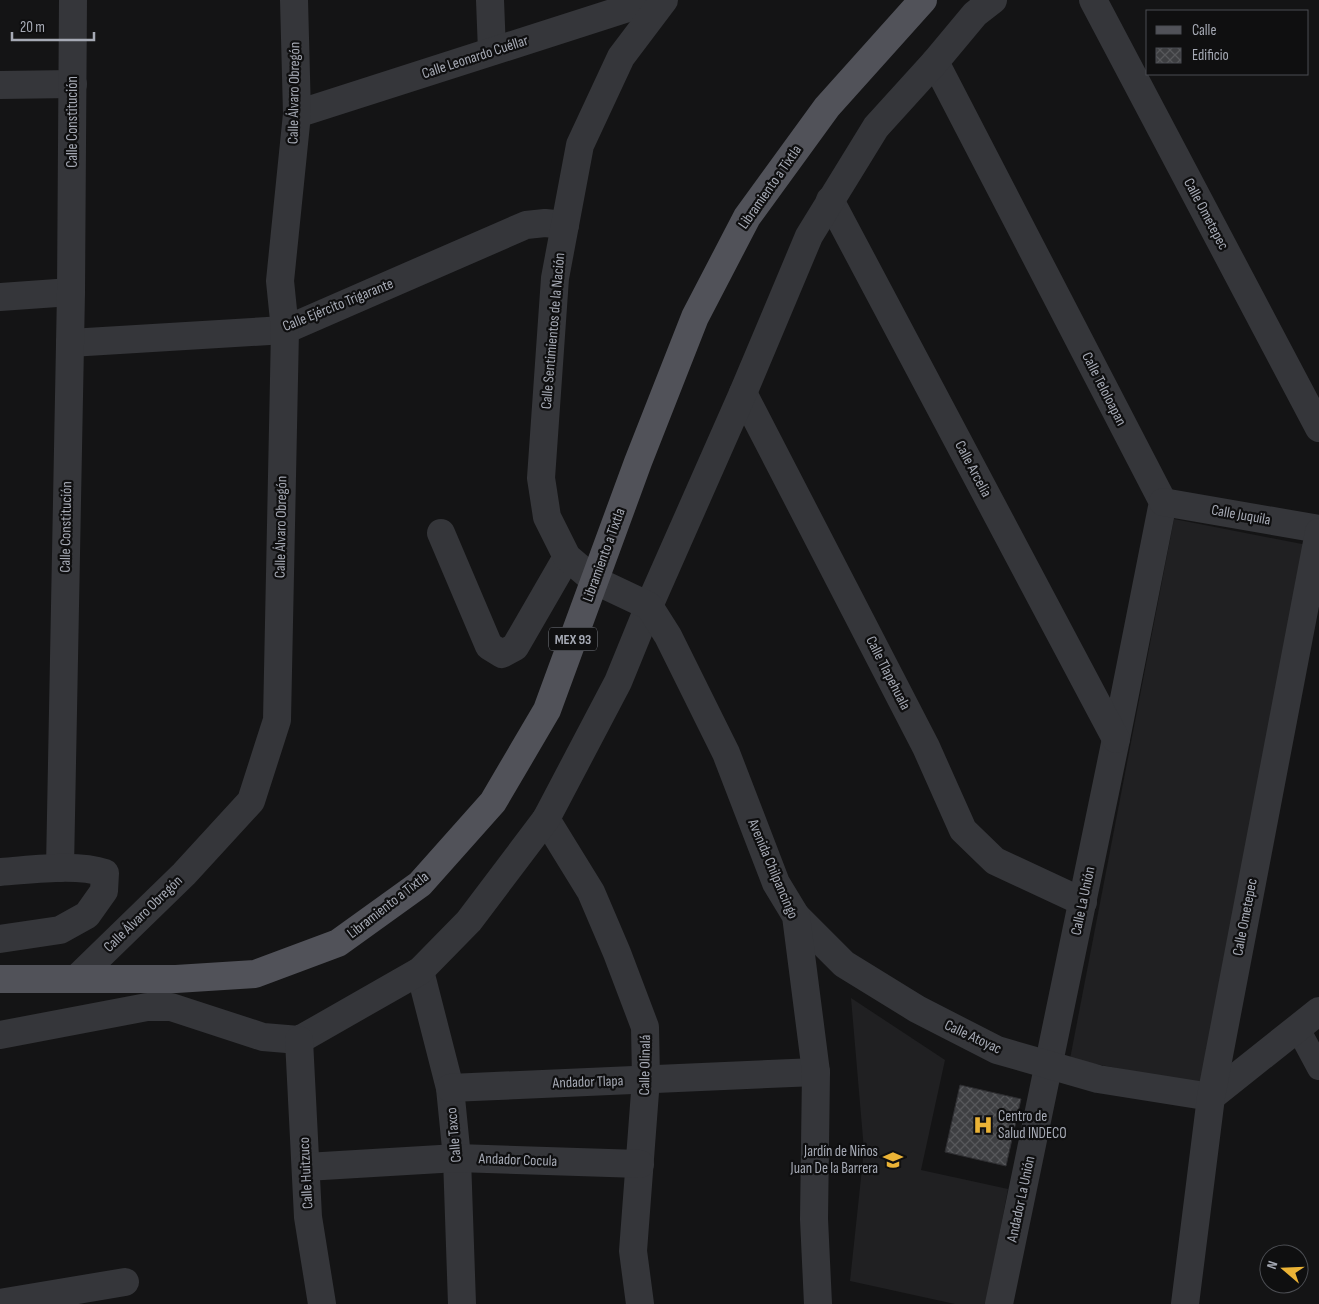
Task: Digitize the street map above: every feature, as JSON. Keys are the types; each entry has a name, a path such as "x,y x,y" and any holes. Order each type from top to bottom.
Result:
{"main road":[{"name":"Libramiento a Tixtla","path":"0,979 176,979 255,974 338,943 420,884 493,802 547,710 638,462 695,317 747,217 827,107 922,0"}],"street":[{"name":"Calle Constitución","path":"60,868 72,292 73,0"},
{"name":"Calle Álvaro Obregón","path":"76,979 184,874 251,801 277,720 285,330 280,281 296,114 294,0"},
{"path":"490,0 492,52"},
{"name":"Calle Leonardo Cuéllar","path":"296,114 653,0"},
{"name":"Calle Sentimientos de la Nación","path":"594,580 567,557 547,517 541,478 555,278 580,144 621,57 664,0"},
{"path":"0,1035 148,1007 171,1007 263,1037 299,1040 420,971 469,921 546,819 618,682 809,236 876,127 975,14 993,0"},
{"name":"Calle Ometepec","path":"1093,0 1319,428"},
{"name":"Calle Teloloapan","path":"934,62 1163,502"},
{"path":"0,85 73,84"},
{"name":"Calle Arcelia","path":"830,200 1116,739"},
{"name":"Calle Ejército Trigarante","path":"70,343 285,330 526,225 545,223 565,225"},
{"path":"0,297 72,292"},
{"name":"Calle Tlapehuala","path":"743,392 926,747 963,830 995,861 1083,902"},
{"path":"1116,739 1163,502"},
{"name":"Calle Juquila","path":"1163,502 1319,531"},
{"name":"Calle Ometepec","path":"1185,1304 1211,1097 1319,531"},
{"path":"441,533 489,646 502,654 515,647 567,557"},
{"path":"594,580 649,606"},
{"name":"Avenida Chilpancingo","path":"649,606 668,636 726,753 776,883 796,916 816,1072 814,1219 818,1304"},
{"name":"Calle La Unión","path":"1049,1064 1116,739"},
{"name":"Calle Olinalá","path":"546,819 591,892 645,1027 646,1079 633,1251 640,1304"},
{"path":"0,872 60,868 95,870 105,873 104,891 86,915 60,930 0,940"},
{"name":"Calle Atoyac","path":"796,916 844,964 916,1009 998,1050 1098,1079 1211,1097"},
{"name":"Calle Taxco","path":"420,971 450,1088 457,1158 462,1304"},
{"path":"171,1007 176,979"},
{"path":"1211,1097 1319,1011"},
{"path":"1297,1027 1319,1068"},
{"name":"Calle Huitzuco","path":"299,1040 308,1217 322,1304"},
{"name":"Andador La Unión","path":"999,1304 1049,1064"},
{"name":"Andador Tlapa","path":"450,1088 816,1072"},
{"name":"Andador Cocula","path":"306,1167 457,1158 640,1164"},
{"path":"0,1303 125,1282"}],"shaded area":[{"path":"1174,519 1307,545 1204,1085 1070,1059"},
{"name":"Jardín de Niños Juan De la Barrera","path":"851,998 945,1060 921,1170 1008,1189 986,1304 955,1304 850,1281 864,1150"}],"building":[{"name":"Centro de Salud INDECO","path":"960,1085 1021,1099 1006,1166 945,1152"}],"place":[{"name":"Centro de Salud INDECO","path":"983,1125"},
{"name":"Jardín de Niños Juan De la Barrera","path":"893,1160"}]}
